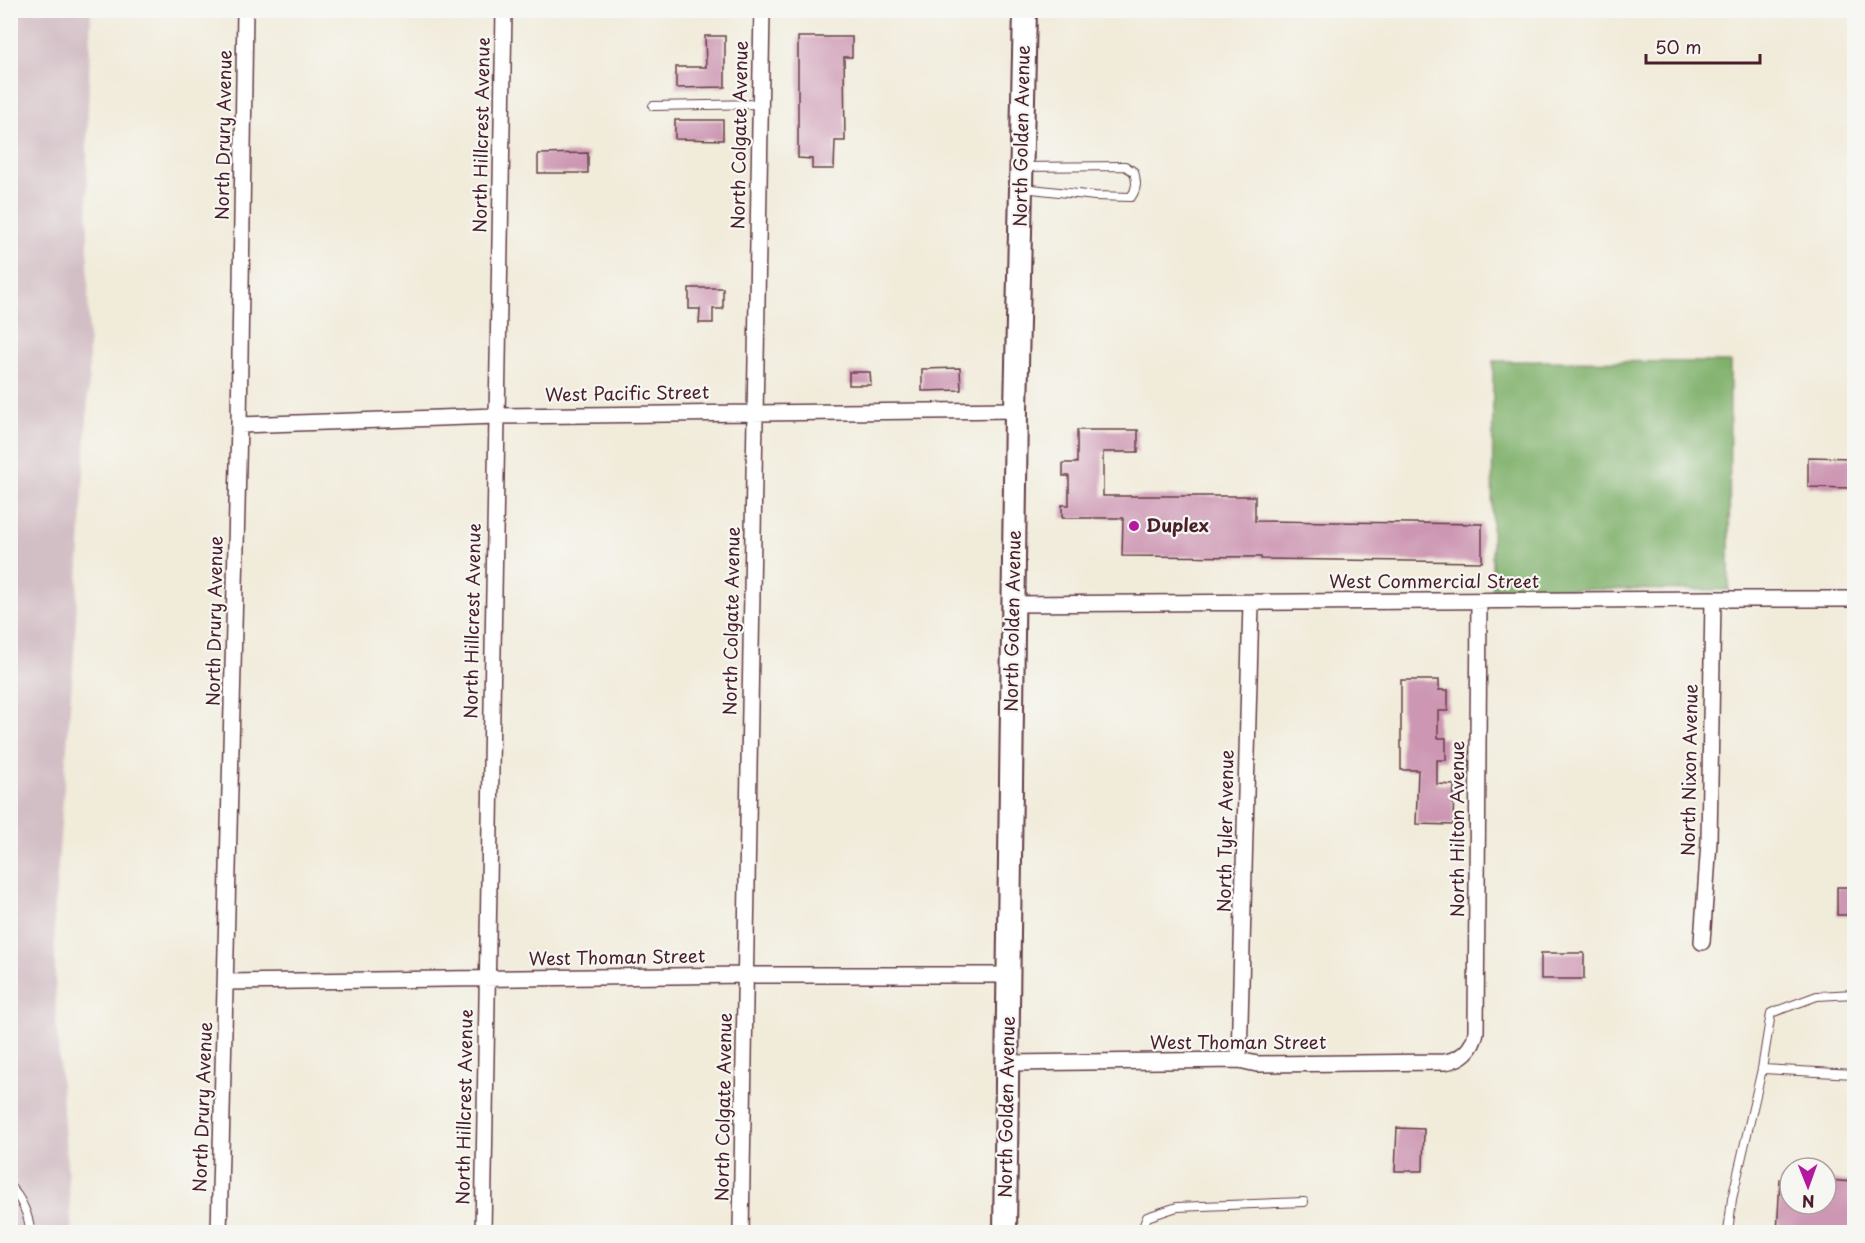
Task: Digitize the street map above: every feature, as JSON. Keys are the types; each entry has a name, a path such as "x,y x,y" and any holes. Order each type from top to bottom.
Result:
{"street":[{"name":"North Drury Avenue","path":"219,1233 239,425 245,10"},
{"name":"North Hillcrest Avenue","path":"483,1233 504,10"},
{"name":"North Colgate Avenue","path":"741,1233 762,10"},
{"name":"North Golden Avenue","path":"1005,1233 1016,410 1025,10"},
{"name":"West Pacific Street","path":"239,425 496,416 1016,410"},
{"name":"North Nixon Avenue","path":"1702,942 1709,842 1713,599"},
{"name":"West Commercial Street","path":"1013,604 1854,599"},
{"name":"North Hilton Avenue","path":"1465,1054 1476,1032 1479,601"},
{"name":"North Tyler Avenue","path":"1239,1060 1251,603"},
{"name":"West Thoman Street","path":"226,982 746,975 1009,975"},
{"name":"West Thoman Street","path":"1008,1064 1239,1060 1257,1064 1445,1062 1465,1054"}],"lane":[{"path":"653,106 760,104"},
{"path":"1125,166 1134,172 1136,182 1135,191 1131,197 1095,196 1021,177 1125,166"},
{"path":"1728,1233 1732,1199 1762,1069 1772,1013 1818,996 1854,994"},
{"path":"1762,1069 1854,1074"},
{"path":"10,1187 16,1192 30,1226 30,1233"},
{"path":"1141,1233 1147,1217 1177,1206 1304,1202"}],"shaded area":[{"path":"10,11 91,11 87,146 89,380 74,654 54,917 56,1018 72,1232 11,1232"}],"green space":[{"path":"1493,361 1730,362 1729,590 1492,589"}],"building":[{"path":"705,36 725,36 725,87 676,88 676,67 706,67"},
{"path":"798,37 852,37 852,57 844,57 845,141 835,141 834,169 812,169 812,159 798,158"},
{"path":"675,120 723,120 723,140 675,139"},
{"path":"588,153 588,173 538,173 538,154"},
{"path":"689,288 723,288 723,309 713,309 713,323 699,323 700,309 689,309"},
{"path":"960,368 961,390 922,391 922,369"},
{"path":"849,372 870,372 871,385 849,385"},
{"path":"1077,430 1138,430 1138,452 1103,452 1103,496 1255,496 1255,521 1482,524 1482,562 1122,556 1123,518 1062,518 1062,505 1069,505 1069,476 1063,476 1063,463 1077,463"},
{"path":"1808,457 1851,458 1850,488 1808,487"},
{"path":"1401,680 1439,680 1439,690 1448,690 1448,711 1438,711 1438,738 1446,738 1446,760 1437,760 1437,784 1454,785 1453,825 1416,824 1418,770 1401,770"},
{"path":"1837,887 1854,887 1854,915 1837,915"},
{"path":"1541,953 1584,953 1584,979 1541,979"},
{"path":"1397,1128 1424,1129 1423,1171 1395,1171"},
{"path":"1838,1181 1854,1182 1854,1233 1777,1233 1778,1215 1838,1216"}],"place":[{"name":"Duplex","path":"1134,526"}]}
